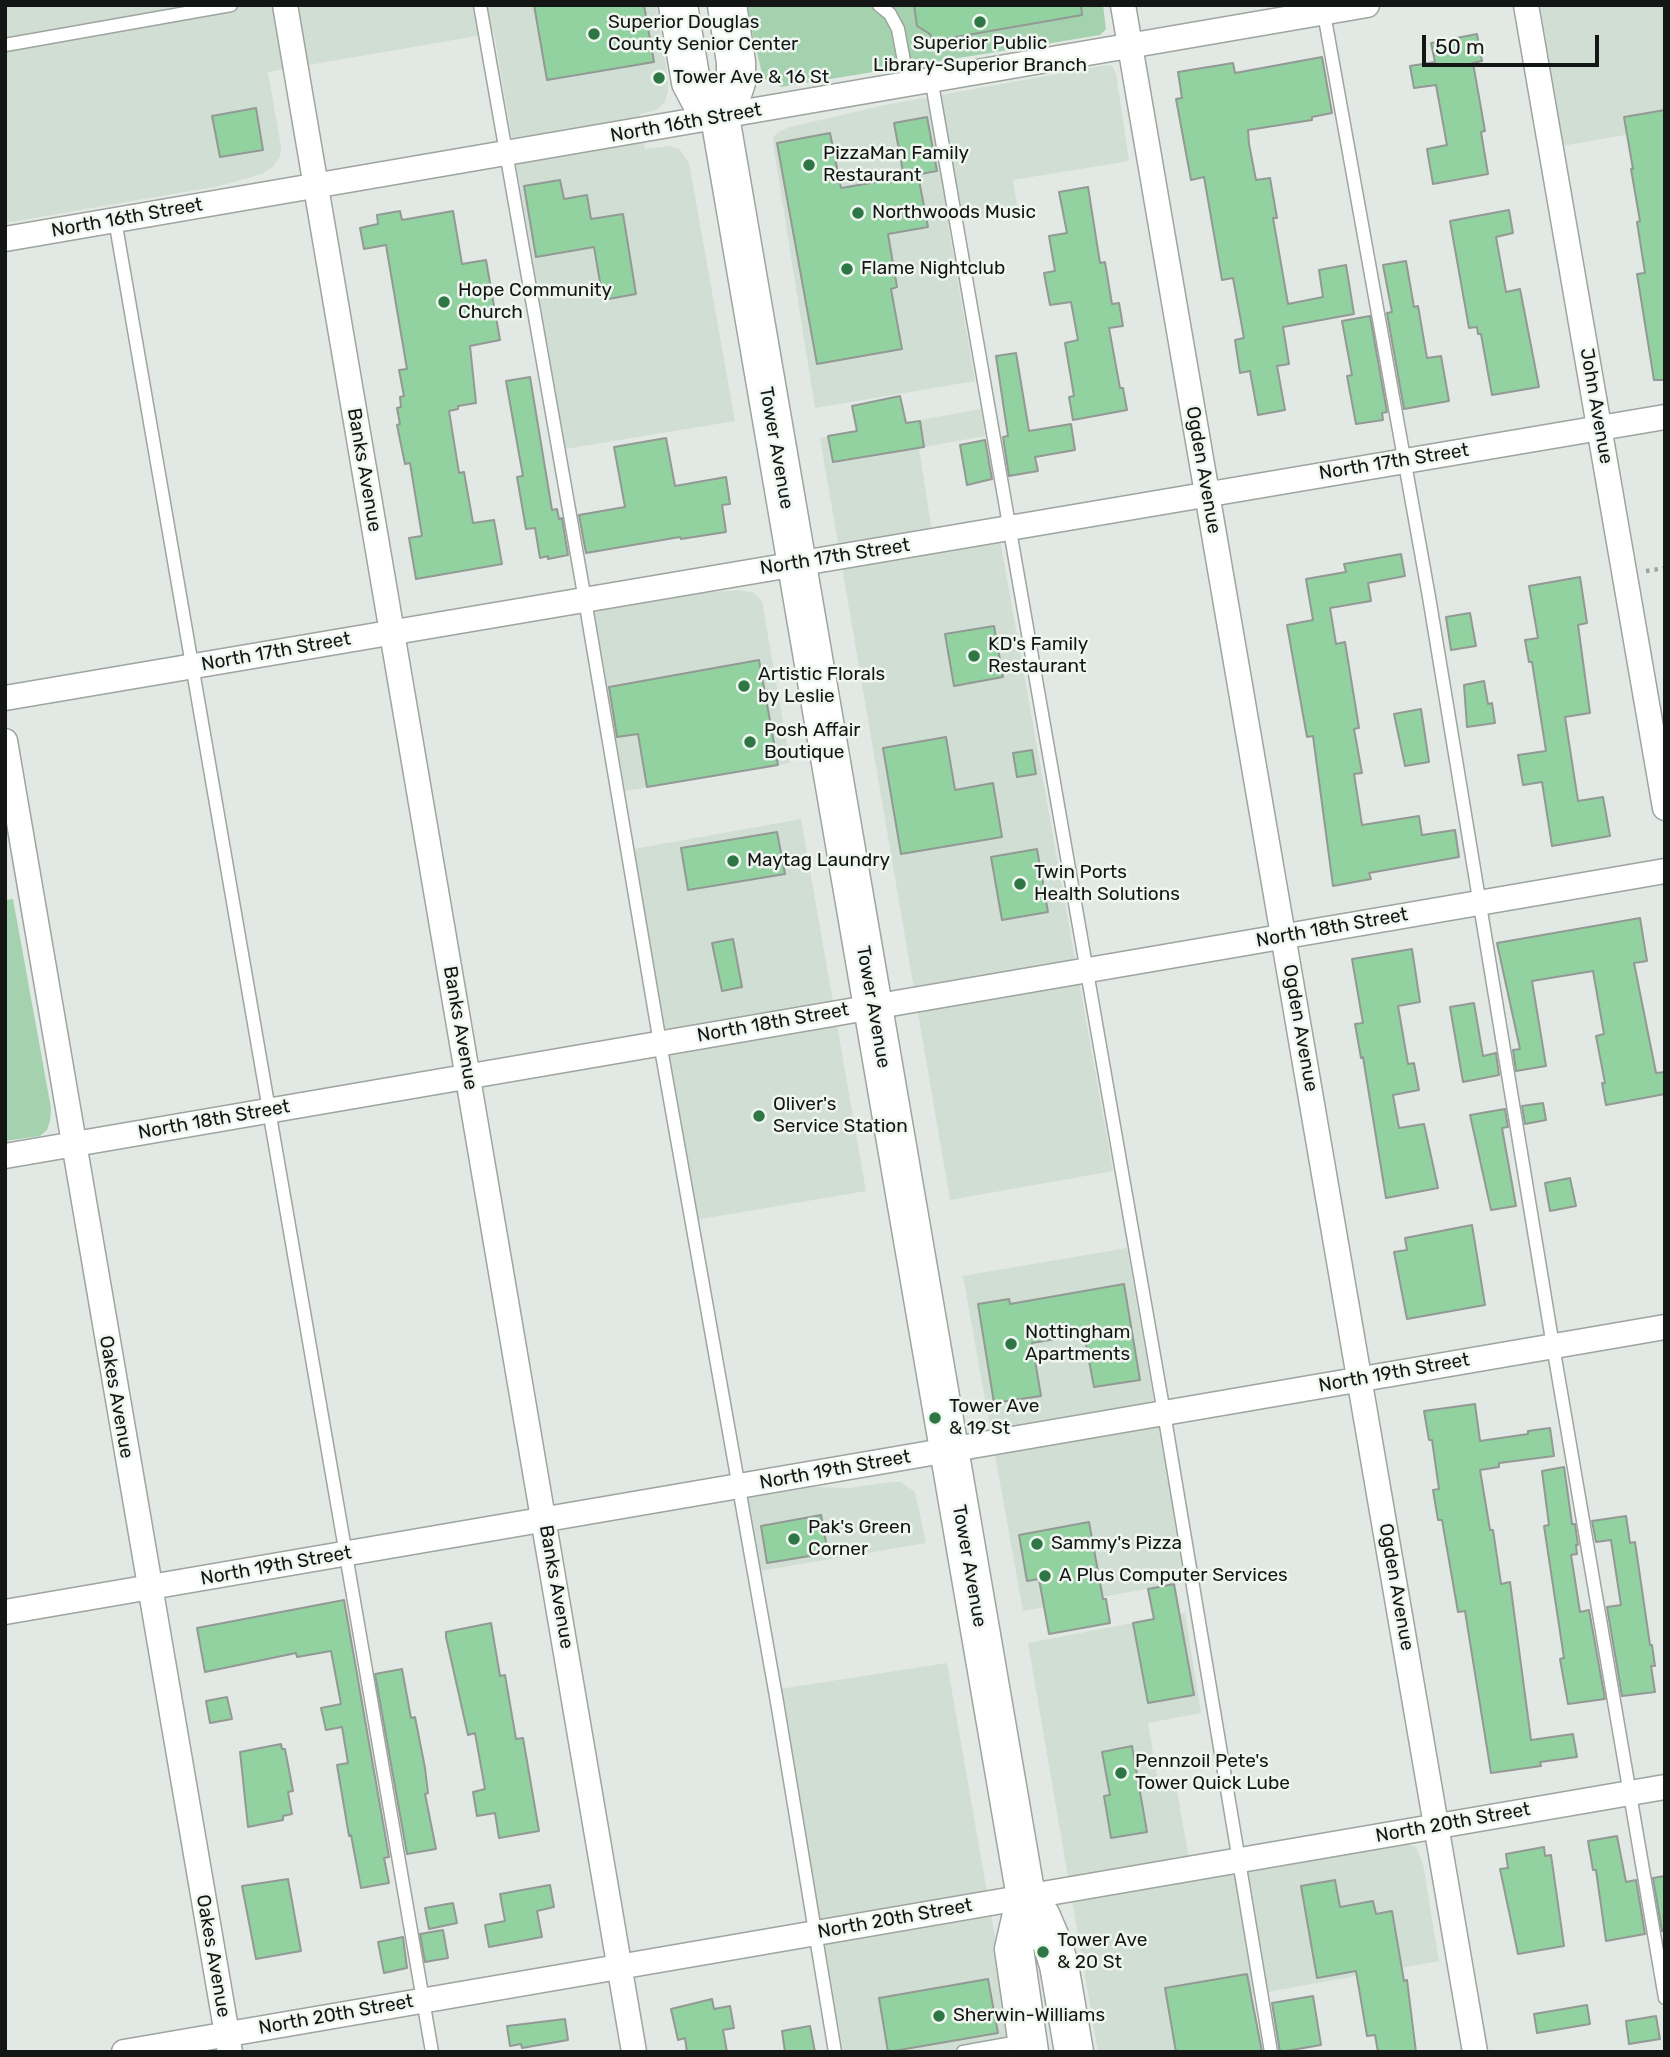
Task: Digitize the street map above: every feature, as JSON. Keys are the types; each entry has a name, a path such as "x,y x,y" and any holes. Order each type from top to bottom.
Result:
{"main road":[{"path":"678,5 691,82 700,99 719,117 728,106 736,82 736,62 727,5"},
{"name":"Tower Avenue","path":"719,117 1026,1897 1014,1949 1028,2046"},
{"name":"Tower Avenue","path":"1026,1897 1041,1917 1059,1965 1074,2052"}],"street":[{"name":"Banks Avenue","path":"285,5 634,2052"},
{"name":"Ogden Avenue","path":"1123,5 1475,2052"},
{"name":"North 16th Street","path":"5,239 508,154 920,80 1131,46 1324,9 1367,5"},
{"name":"John Avenue","path":"1526,5 1665,808"},
{"name":"North 17th Street","path":"5,698 1665,417"},
{"name":"Oakes Avenue","path":"5,741 13,836 73,1144 228,2043"},
{"name":"North 18th Street","path":"5,1156 1665,871"},
{"name":"North 19th Street","path":"5,1612 1665,1327"},
{"name":"North 20th Street","path":"124,2052 228,2043 424,2000 1665,1787"}],"lane":[{"path":"5,44 191,9 231,5"},
{"path":"480,5 508,154 835,2052"},
{"path":"879,5 890,14 920,80 1009,527 1164,1413 1271,2052"},
{"path":"1324,9 1481,902 1553,1346 1665,1998"},
{"path":"115,220 432,2052"},
{"path":"962,2052 1028,2046"}],"shaded area":[{"path":"5,5 656,5 668,91 665,102 658,109 639,115 645,149 670,146 680,150 689,163 735,421 565,449 494,33 268,72 281,147 280,157 273,167 262,174 219,186 5,223"},
{"path":"1540,5 1665,5 1665,128 1562,146"},
{"path":"1112,66 1116,73 1129,161 1013,180 1018,212 948,224 975,381 815,408 774,136 790,127 885,105"},
{"path":"981,409 985,436 919,448 935,551 1000,540 1113,1171 950,1200 820,438"},
{"path":"740,590 754,593 762,601 790,763 625,791 594,609 688,594"},
{"path":"801,819 866,1191 695,1220 634,849"},
{"path":"1127,1248 1186,1582 1023,1611 963,1276"},
{"path":"901,1482 915,1492 926,1543 760,1571 748,1498 814,1487 849,1488"},
{"path":"1185,1613 1201,1713 1148,1723 1158,1782 1175,1780 1195,1880 1391,1846 1416,1847 1423,1864 1439,1961 1251,1995 1261,2052 1098,2052 1028,1643"},
{"path":"947,1663 1015,2052 843,2052 780,1689"}],"green space":[{"path":"746,5 1103,5 1106,29 1100,35 781,87 763,78"},
{"path":"13,899 51,1108 47,1130 40,1136 5,1141 5,900"}],"building":[{"name":"Superior Douglas County Senior Center","path":"534,5 644,5 654,62 547,80"},
{"name":"Superior Public Library-Superior Branch","path":"914,5 1081,5 1082,15 933,41 930,34 917,26"},
{"path":"1477,34 1482,61 1473,63 1485,131 1481,132 1488,174 1433,184 1427,149 1447,145 1436,85 1414,88 1410,66 1435,62 1431,43"},
{"path":"1322,57 1332,113 1312,117 1312,120 1248,130 1249,144 1256,180 1270,178 1277,218 1273,218 1288,304 1323,297 1319,270 1346,265 1354,314 1283,327 1289,364 1277,366 1285,410 1258,415 1250,371 1240,373 1235,340 1244,338 1233,278 1222,280 1204,177 1191,180 1176,99 1182,98 1178,72 1233,63 1235,73"},
{"path":"256,108 263,150 220,157 212,116"},
{"path":"1665,110 1665,380 1654,380 1637,274 1645,273 1624,117"},
{"path":"927,117 937,171 904,177 894,123"},
{"path":"830,133 841,188 918,175 928,227 888,234 897,287 891,289 902,349 817,364 777,143"},
{"path":"560,180 564,199 587,195 591,219 623,214 636,294 603,300 594,247 536,257 524,186"},
{"path":"1088,187 1100,263 1105,262 1112,304 1119,303 1123,326 1109,328 1120,388 1123,388 1127,410 1073,420 1069,397 1074,396 1065,343 1078,340 1071,302 1050,305 1044,273 1055,271 1049,236 1067,233 1059,192"},
{"path":"1509,210 1513,233 1496,237 1506,292 1520,289 1539,387 1492,395 1481,334 1478,334 1477,327 1469,328 1450,221"},
{"path":"400,211 402,220 453,211 462,264 486,260 500,340 470,346 476,403 458,406 458,409 449,411 459,473 464,472 473,523 494,520 502,564 416,579 409,538 422,536 410,463 405,464 397,425 400,424 397,408 401,407 400,397 404,396 399,370 407,369 386,245 364,249 360,228 378,224 377,215"},
{"path":"1406,261 1414,307 1418,306 1427,358 1441,356 1449,401 1404,409 1387,313 1392,312 1383,265"},
{"path":"1370,316 1387,412 1382,413 1383,420 1356,424 1347,376 1352,375 1342,321"},
{"path":"1016,353 1029,431 1071,424 1075,450 1035,457 1038,471 1009,476 1003,437 1008,436 996,356"},
{"path":"530,377 552,510 557,509 559,519 562,518 568,555 548,559 548,556 540,558 535,528 526,529 517,477 523,476 506,381"},
{"path":"900,396 906,423 920,421 924,447 833,462 828,436 857,431 852,406"},
{"path":"666,438 675,486 726,477 730,504 722,505 726,532 586,553 579,515 625,507 614,447"},
{"path":"985,440 992,479 967,485 960,445"},
{"path":"1401,554 1405,576 1368,583 1371,601 1330,608 1336,644 1345,642 1359,728 1354,729 1362,773 1354,774 1362,825 1419,816 1422,835 1455,830 1459,857 1369,873 1371,879 1333,886 1313,736 1307,737 1287,625 1313,620 1306,579 1346,572 1344,564"},
{"path":"1580,577 1587,623 1578,625 1590,713 1565,717 1578,801 1603,797 1610,836 1552,846 1542,782 1523,785 1518,755 1546,751 1532,662 1529,662 1525,640 1538,638 1529,586"},
{"path":"1470,613 1476,646 1451,650 1446,617"},
{"name":"KD's Family Restaurant","path":"994,626 1003,677 954,686 945,634"},
{"path":"759,660 778,765 647,787 638,734 617,737 609,687"},
{"path":"1484,681 1488,704 1492,703 1495,723 1467,727 1464,685"},
{"path":"1421,709 1429,762 1405,766 1394,714"},
{"path":"946,737 955,790 993,783 1002,837 901,854 883,748"},
{"path":"1032,750 1036,774 1017,777 1013,753"},
{"name":"Maytag Laundry","path":"777,832 785,874 688,890 681,848"},
{"name":"Twin Ports Health Solutions","path":"1037,849 1048,912 1002,920 991,857"},
{"path":"1640,918 1647,961 1634,963 1656,1073 1665,1072 1665,1094 1606,1105 1602,1083 1605,1083 1596,1036 1604,1034 1593,971 1532,981 1546,1066 1516,1071 1513,1050 1520,1049 1497,943"},
{"path":"733,939 742,987 722,991 712,943"},
{"path":"1412,949 1420,1002 1398,1006 1408,1064 1414,1063 1419,1090 1393,1095 1399,1128 1424,1124 1438,1188 1386,1198 1355,1024 1363,1023 1352,959"},
{"path":"1474,1003 1483,1056 1496,1053 1499,1075 1463,1082 1450,1007"},
{"path":"1543,1103 1546,1120 1525,1124 1522,1106"},
{"path":"1505,1109 1508,1127 1502,1128 1516,1206 1491,1210 1470,1115"},
{"path":"1570,1178 1576,1206 1550,1211 1545,1183"},
{"path":"1472,1225 1485,1305 1407,1319 1394,1252 1407,1250 1405,1238"},
{"name":"Nottingham Apartments","path":"1124,1284 1140,1380 1094,1387 1084,1334 1032,1343 1041,1396 994,1403 978,1304 1009,1299 1010,1304"},
{"path":"1475,1404 1480,1441 1550,1428 1554,1456 1499,1463 1499,1467 1480,1470 1501,1584 1510,1582 1531,1740 1573,1734 1577,1757 1540,1762 1541,1766 1491,1773 1465,1611 1458,1612 1442,1520 1438,1520 1433,1490 1439,1489 1432,1440 1429,1440 1424,1411"},
{"path":"1564,1467 1572,1524 1575,1524 1578,1545 1577,1554 1571,1555 1580,1612 1589,1610 1605,1699 1568,1704 1560,1659 1564,1658 1544,1526 1549,1525 1542,1471"},
{"name":"Pak's Green Corner","path":"821,1515 828,1553 767,1563 761,1526"},
{"path":"1626,1516 1630,1543 1635,1542 1652,1645 1655,1666 1651,1666 1655,1692 1622,1696 1607,1607 1621,1605 1611,1540 1596,1542 1592,1521"},
{"path":"1089,1522 1110,1623 1049,1634 1039,1579 1027,1581 1019,1535"},
{"path":"1174,1584 1194,1695 1148,1703 1133,1623 1154,1619 1148,1589"},
{"path":"344,1600 389,1857 384,1858 389,1883 361,1888 337,1765 348,1763 342,1727 326,1730 321,1708 341,1704 331,1651 297,1657 296,1653 205,1672 197,1628"},
{"path":"491,1623 500,1676 505,1675 516,1739 523,1738 539,1831 499,1838 495,1813 477,1816 473,1792 485,1789 475,1733 468,1735 446,1637 446,1632"},
{"path":"402,1669 411,1718 415,1717 425,1768 428,1793 425,1794 436,1849 407,1854 375,1674"},
{"path":"227,1697 232,1719 210,1723 206,1701"},
{"path":"281,1744 282,1749 285,1749 293,1791 288,1792 292,1814 283,1816 283,1820 248,1827 240,1752"},
{"name":"Pennzoil Pete's Tower Quick Lube","path":"1132,1746 1147,1832 1111,1838 1104,1796 1110,1795 1102,1752"},
{"path":"1617,1836 1626,1882 1636,1880 1645,1934 1606,1941 1596,1870 1593,1870 1588,1841"},
{"path":"1544,1847 1545,1856 1551,1855 1564,1946 1518,1954 1500,1869 1508,1868 1506,1854"},
{"path":"1665,1876 1665,1931 1662,1931 1653,1878"},
{"path":"288,1879 301,1951 256,1959 242,1886"},
{"path":"1335,1880 1340,1907 1373,1901 1376,1914 1392,1911 1404,1981 1407,1980 1416,2052 1378,2052 1375,2035 1367,2036 1356,1971 1317,1978 1301,1886"},
{"path":"550,1885 554,1907 537,1911 542,1937 489,1947 485,1925 505,1921 500,1894"},
{"path":"453,1903 457,1923 429,1929 425,1908"},
{"path":"443,1930 448,1958 425,1962 420,1934"},
{"path":"403,1937 407,1968 384,1973 378,1942"},
{"path":"1247,1974 1262,2052 1176,2052 1165,1988"},
{"name":"Sherwin-Williams","path":"988,1979 998,2033 888,2052 879,1998"},
{"path":"1313,1996 1321,2045 1280,2052 1272,2003"},
{"path":"712,1999 714,2009 730,2006 734,2028 723,2030 727,2052 687,2052 685,2038 678,2040 671,2009"},
{"path":"1587,2005 1590,2024 1537,2033 1534,2014"},
{"path":"1656,2016 1660,2039 1629,2044 1626,2021"},
{"path":"565,2019 568,2040 522,2048 521,2044 510,2046 507,2026"},
{"path":"810,2026 815,2052 785,2052 782,2031"}],"place":[{"name":"Superior Public Library-Superior Branch","path":"980,22"},
{"name":"Superior Douglas County Senior Center","path":"594,34"},
{"name":"Tower Ave & 16 St","path":"659,78"},
{"name":"PizzaMan Family Restaurant","path":"809,165"},
{"name":"Northwoods Music","path":"858,213"},
{"name":"Flame Nightclub","path":"847,269"},
{"name":"Hope Community Church","path":"444,302"},
{"name":"KD's Family Restaurant","path":"974,656"},
{"name":"Artistic Florals by Leslie","path":"744,686"},
{"name":"Posh Affair Boutique","path":"750,742"},
{"name":"Maytag Laundry","path":"733,861"},
{"name":"Twin Ports Health Solutions","path":"1020,884"},
{"name":"Oliver's Service Station","path":"759,1116"},
{"name":"Nottingham Apartments","path":"1011,1344"},
{"name":"Tower Ave & 19 St","path":"935,1418"},
{"name":"Pak's Green Corner","path":"794,1539"},
{"name":"Sammy's Pizza","path":"1037,1544"},
{"name":"A Plus Computer Services","path":"1045,1576"},
{"name":"Pennzoil Pete's Tower Quick Lube","path":"1121,1773"},
{"name":"Tower Ave & 20 St","path":"1043,1952"},
{"name":"Sherwin-Williams","path":"939,2016"}]}
